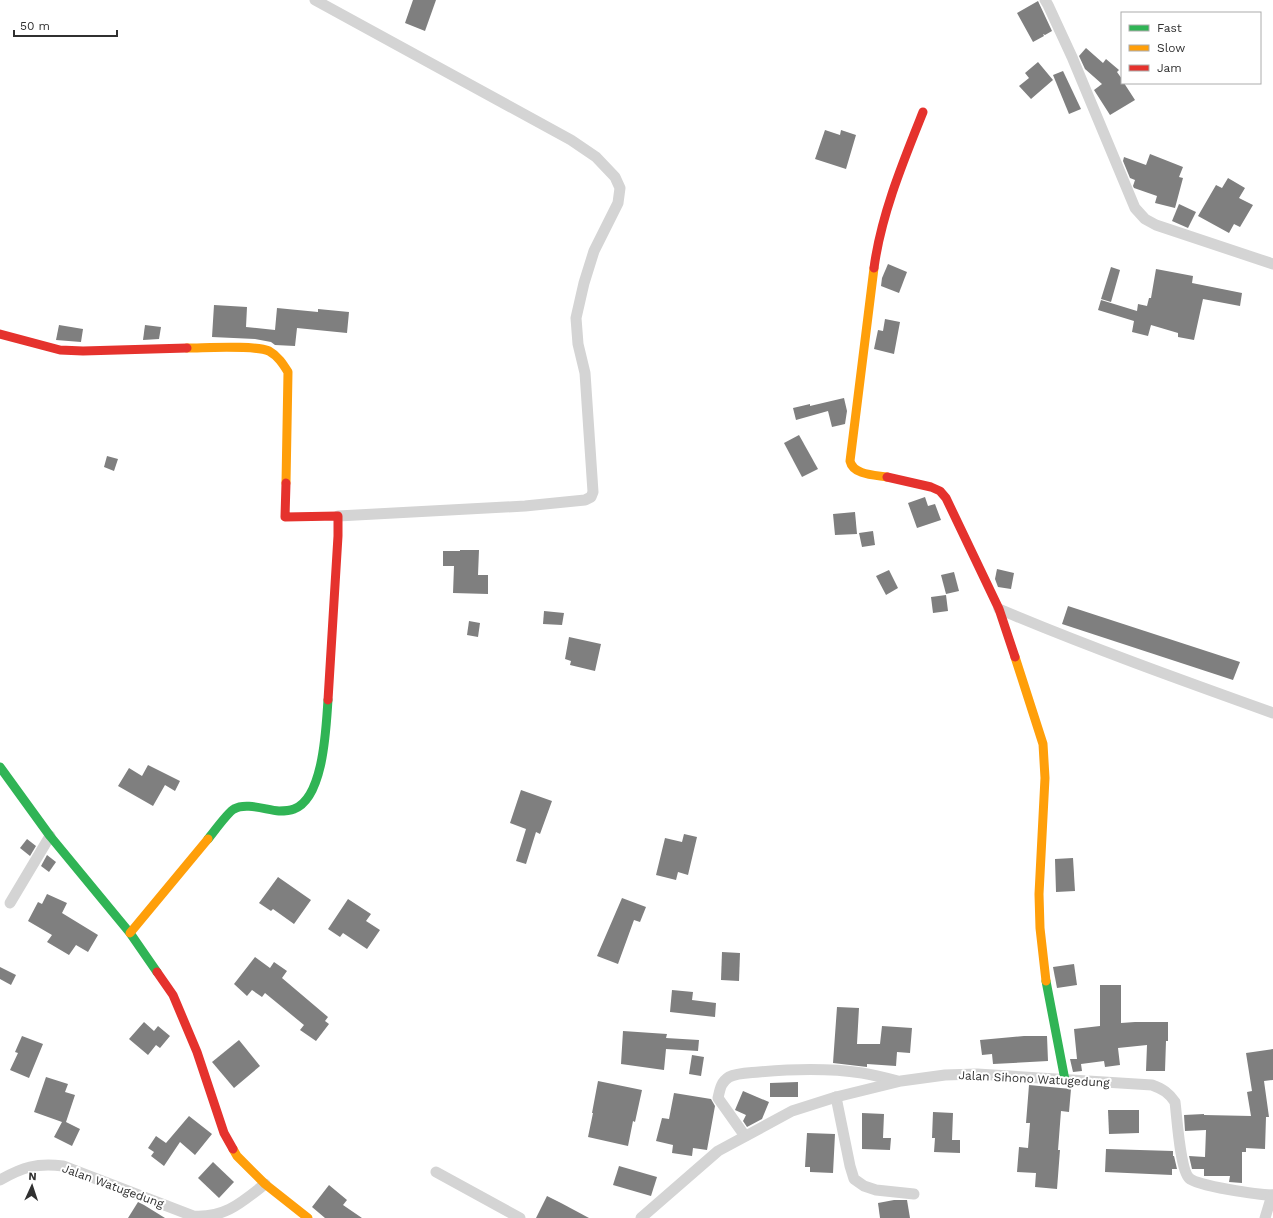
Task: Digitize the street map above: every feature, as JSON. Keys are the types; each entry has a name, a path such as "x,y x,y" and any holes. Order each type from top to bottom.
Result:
{"street":[{"path":"0,334 60,350 253,348 269,352 281,360 288,372 285,517 338,516 525,506 585,500 591,497 593,492 585,373 578,344 576,318 584,283 594,251 618,203 620,188 615,177 596,158 571,140 315,0"},
{"path":"1045,0 1072,57 1135,208 1145,219 1156,225 1273,264"},
{"path":"923,112 900,169 877,249 850,465 854,470 931,487 940,491 946,498 1000,609 1043,744 1045,778 1039,894 1040,928 1045,978 1065,1080"},
{"path":"130,933 233,809 246,806 282,811 294,810 301,806 310,792 317,777 325,740 338,516"},
{"path":"1000,609 1060,634 1273,713"},
{"path":"0,767 50,836 130,933 173,995 197,1052 224,1134 237,1156 265,1184 308,1218"},
{"path":"10,903 50,836"},
{"path":"745,1136 718,1098 723,1082 730,1077 741,1074 783,1070 832,1070 863,1073 901,1081"},
{"name":"Jalan Sihono Watugedung","path":"641,1218 718,1151 792,1111 836,1097 901,1081 945,1075 977,1074 1152,1085 1161,1088 1170,1094 1175,1102 1183,1168 1188,1178 1204,1184 1272,1195"},
{"path":"836,1097 854,1179 864,1186 876,1190 914,1194"},
{"name":"Jalan Watugedung","path":"0,1180 22,1169 35,1165 47,1164 63,1166 193,1216 204,1217 220,1215 234,1208 265,1184"},
{"path":"436,1172 520,1218"},
{"path":"1265,1218 1272,1195"}],"building":[{"path":"413,0 436,0 425,31 405,23"},
{"path":"1038,1 1052,31 1045,35 1043,34 1044,36 1033,42 1017,13"},
{"path":"1086,48 1103,63 1106,59 1119,70 1117,72 1121,78 1121,84 1125,84 1135,100 1110,115 1094,90 1102,84 1085,69 1079,56"},
{"path":"1038,62 1053,80 1031,99 1019,86 1029,78 1025,73"},
{"path":"1063,71 1081,109 1069,114 1053,75"},
{"path":"825,130 840,135 841,130 856,135 846,169 815,159"},
{"path":"1150,154 1183,167 1179,177 1183,178 1175,208 1155,203 1157,196 1134,188 1133,186 1135,180 1130,178 1123,161 1124,157 1146,165"},
{"path":"1228,178 1245,188 1239,198 1253,205 1240,227 1234,224 1229,233 1198,216 1216,185 1222,188"},
{"path":"1179,204 1196,212 1188,228 1172,221"},
{"path":"888,264 907,272 899,293 881,286 882,278"},
{"path":"1111,267 1120,270 1111,302 1101,299"},
{"path":"1156,269 1193,276 1192,283 1242,293 1240,306 1203,299 1194,340 1178,337 1178,333 1151,325 1148,336 1132,332 1134,321 1098,310 1101,300 1137,311 1138,304 1147,306 1149,298 1151,298"},
{"path":"214,305 247,307 246,327 275,330 277,308 318,312 318,309 349,312 347,333 297,328 295,346 275,345 271,342 255,339 212,337"},
{"path":"885,319 900,322 894,354 874,349 878,330 883,331"},
{"path":"59,325 83,329 81,342 56,340"},
{"path":"145,325 161,327 159,339 143,340"},
{"path":"844,398 847,411 845,424 832,427 828,411 796,420 793,408 810,404 810,406"},
{"path":"799,435 818,469 802,477 784,443"},
{"path":"107,456 118,459 114,471 104,467"},
{"path":"925,497 928,506 935,504 941,520 917,528 908,503"},
{"path":"855,512 857,534 835,535 833,514"},
{"path":"873,531 875,545 862,547 859,533"},
{"path":"479,550 478,575 488,575 488,594 453,593 454,566 443,566 443,551"},
{"path":"997,569 1014,573 1011,589 998,587 995,579"},
{"path":"889,570 898,588 886,595 876,576"},
{"path":"954,572 959,591 946,594 941,575"},
{"path":"946,595 948,611 933,613 931,597"},
{"path":"1068,606 1240,662 1233,680 1062,624"},
{"path":"544,611 564,613 562,625 543,624"},
{"path":"469,621 480,623 478,637 467,635"},
{"path":"569,637 601,644 595,671 570,665 571,661 565,659"},
{"path":"148,765 180,781 175,791 165,785 153,806 118,786 129,768 142,776"},
{"path":"521,790 552,801 540,834 536,832 526,864 516,861 526,829 510,823"},
{"path":"684,834 697,837 688,875 678,872 676,880 656,875 665,838 682,842"},
{"path":"27,839 36,846 30,856 20,848"},
{"path":"47,855 56,862 49,872 41,866"},
{"path":"1073,858 1075,891 1056,892 1055,859"},
{"path":"278,877 311,900 294,924 273,909 271,911 259,903"},
{"path":"47,894 67,903 62,913 98,935 88,952 76,945 69,955 47,942 52,935 28,921 38,902 42,904"},
{"path":"622,898 646,907 640,922 634,920 618,964 597,956"},
{"path":"348,899 371,914 366,921 380,930 367,949 343,933 340,937 328,929"},
{"path":"722,952 740,953 739,981 721,980"},
{"path":"255,957 270,968 274,962 287,971 282,978 328,1017 325,1021 329,1024 316,1041 300,1030 304,1025 265,993 262,997 252,990 247,996 234,984"},
{"path":"1074,964 1077,985 1057,988 1053,967"},
{"path":"0,967 16,975 11,985 0,979"},
{"path":"1100,985 1121,985 1121,1023 1168,1022 1165,1071 1146,1071 1147,1045 1118,1048 1120,1065 1105,1067 1104,1061 1081,1064 1082,1071 1073,1072 1070,1059 1077,1059 1074,1029 1100,1026"},
{"path":"672,990 693,992 692,1000 716,1003 715,1017 670,1012"},
{"path":"837,1007 859,1008 857,1044 880,1044 882,1026 912,1028 910,1053 897,1052 896,1066 867,1064 867,1067 833,1063"},
{"path":"144,1022 154,1031 158,1026 170,1036 160,1048 156,1045 148,1055 129,1039"},
{"path":"623,1031 667,1034 666,1038 699,1040 698,1051 666,1049 664,1070 621,1064"},
{"path":"22,1036 43,1044 29,1078 10,1070 18,1053 15,1052"},
{"path":"1024,1036 1047,1036 1048,1061 993,1064 992,1054 982,1055 980,1040"},
{"path":"239,1040 260,1066 234,1088 212,1062"},
{"path":"1273,1049 1273,1080 1264,1081 1269,1117 1266,1117 1265,1149 1246,1148 1246,1152 1242,1152 1242,1183 1229,1182 1230,1176 1204,1176 1204,1169 1192,1169 1189,1156 1205,1157 1206,1130 1185,1131 1184,1115 1204,1114 1251,1116 1247,1092 1252,1091 1246,1053"},
{"path":"692,1055 704,1057 701,1076 689,1074"},
{"path":"46,1077 68,1084 65,1092 75,1095 66,1122 80,1129 72,1146 54,1137 62,1122 34,1112"},
{"path":"598,1081 642,1090 635,1122 633,1121 628,1146 588,1137"},
{"path":"798,1082 798,1097 770,1097 770,1083"},
{"path":"1029,1085 1071,1089 1069,1112 1061,1111 1057,1189 1035,1187 1036,1173 1017,1172 1019,1147 1028,1148 1030,1123 1026,1123"},
{"path":"743,1091 769,1102 762,1119 747,1127 743,1121 746,1115 735,1110"},
{"path":"674,1093 711,1099 715,1106 707,1150 693,1148 692,1156 672,1153 673,1145 656,1141 662,1118 669,1119"},
{"path":"1108,1110 1139,1110 1139,1133 1109,1134"},
{"path":"933,1112 953,1113 952,1140 960,1140 960,1153 934,1152 935,1138 932,1138"},
{"path":"862,1113 884,1114 883,1138 891,1138 890,1150 862,1149"},
{"path":"189,1116 212,1134 195,1155 180,1142 164,1166 151,1156 154,1152 148,1148 156,1136 166,1143"},
{"path":"807,1133 835,1134 833,1173 810,1172 810,1167 805,1167"},
{"path":"1106,1149 1173,1151 1177,1169 1172,1169 1172,1175 1105,1172"},
{"path":"213,1162 234,1182 219,1198 198,1178"},
{"path":"619,1166 657,1177 651,1196 613,1185"},
{"path":"329,1185 347,1200 343,1205 362,1218 325,1218 312,1207"},
{"path":"547,1196 561,1203 589,1218 536,1218"},
{"path":"894,1200 907,1200 910,1218 880,1218 878,1203"},
{"path":"138,1202 144,1205 165,1218 128,1218"}],"traffic: fast":[{"path":"208,839 228,814 239,807 250,806 285,811 294,809 304,802 312,791 322,760 328,700"},
{"path":"0,767 50,836 130,933 157,972"},
{"path":"1046,981 1065,1080"}],"traffic: slow":[{"path":"874,268 850,461 852,466 860,472 887,477"},
{"path":"187,348 242,347 262,349 272,353 282,363 288,372 286,483"},
{"path":"1015,657 1043,744 1045,778 1039,894 1040,928 1046,981"},
{"path":"130,933 208,839"},
{"path":"233,1149 237,1156 265,1184 308,1218"}],"traffic: jam":[{"path":"874,268 877,248 887,209 923,112"},
{"path":"0,334 60,350 83,351 187,348"},
{"path":"887,477 931,487 940,491 946,498 999,609 1015,657"},
{"path":"286,483 285,517 338,516 328,700"},
{"path":"157,972 173,995 197,1052 224,1133 233,1149"}]}
